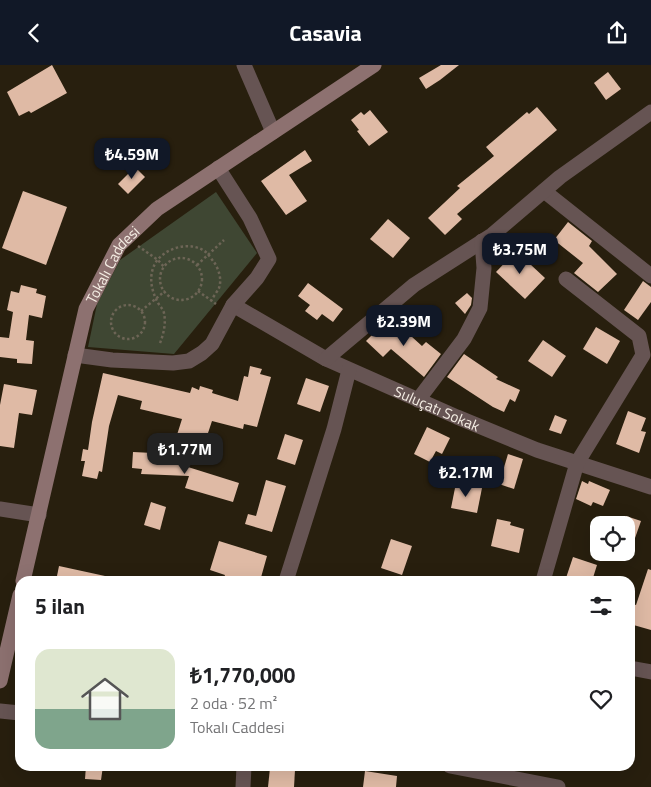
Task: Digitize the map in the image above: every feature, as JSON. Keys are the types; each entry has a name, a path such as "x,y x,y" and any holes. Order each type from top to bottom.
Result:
{"street":[{"path":"244,65 273,132"},
{"name":"Tokalı Caddesi","path":"24,576 86,309 120,245 157,209 374,65"},
{"path":"326,359 414,285 482,241 560,177 651,112"},
{"path":"75,355 112,361 173,363 189,361 212,344 231,309 257,278 269,259 250,218 218,168"},
{"path":"544,191 651,276"},
{"path":"418,400 464,339 480,308 484,269 482,241"},
{"path":"544,576 577,463 647,351 638,336 566,279"},
{"name":"Suluçatı Sokak","path":"231,309 326,359 418,400 537,450 651,487"},
{"path":"288,576 334,429 349,370"},
{"path":"0,509 39,515"},
{"path":"0,681 15,616"},
{"path":"635,669 651,672"},
{"path":"0,711 15,712"},
{"path":"242,787 244,771"},
{"path":"473,771 558,787"}],"path":[{"path":"127,238 158,260 164,267"},
{"path":"197,265 224,241"},
{"path":"160,343 164,331 164,311 156,299 152,287 152,273 158,260 168,251 182,246 195,247 209,255 218,269 220,279 219,288 211,301"},
{"path":"185,258 197,265 202,278 198,291 186,299 180,299 173,298 165,291 160,283 160,277 164,267 171,260 185,258"},
{"path":"141,312 165,291"},
{"path":"198,291 211,301 231,309"},
{"path":"126,305 137,308 141,312 144,322 141,333 131,339 126,339 116,334 111,319 117,310 126,305"}],"green space":[{"path":"216,192 257,253 174,354 88,347 97,304 120,260"}],"building":[{"path":"52,65 67,93 31,113 29,111 19,116 7,92"},
{"path":"441,65 459,65 426,89 419,78"},
{"path":"608,72 621,89 606,100 594,83"},
{"path":"537,107 557,130 457,214 462,219 445,235 428,218 460,188 457,186 494,156 486,147 527,112 529,114"},
{"path":"370,110 388,132 369,146 351,120 361,112 364,115"},
{"path":"305,150 312,161 289,175 307,201 286,215 261,181"},
{"path":"135,167 145,177 128,194 118,184"},
{"path":"23,191 67,207 46,265 2,248"},
{"path":"388,219 410,238 393,258 370,239"},
{"path":"568,222 592,241 589,246 617,274 598,292 574,273 583,263 554,240"},
{"path":"516,251 545,278 525,299 496,272"},
{"path":"643,281 651,287 651,302 638,320 624,310"},
{"path":"308,283 343,309 333,322 322,314 317,320 305,311 310,305 298,296"},
{"path":"21,285 37,289 36,293 46,296 42,318 29,315 26,340 34,341 32,364 17,363 17,359 0,357 0,337 9,338 13,312 7,310 11,291 19,293"},
{"path":"467,293 472,298 471,305 465,314 455,303"},
{"path":"390,317 422,346 426,342 441,354 424,377 391,349 383,357 366,341"},
{"path":"596,327 620,341 607,364 583,349"},
{"path":"543,340 566,356 552,377 528,361"},
{"path":"464,354 498,377 496,379 520,390 515,402 510,399 504,412 447,377"},
{"path":"250,366 262,369 260,374 271,377 257,427 244,424 243,429 212,421 206,439 202,438 199,445 176,438 182,419 140,409 142,401 118,395 109,426 102,472 99,471 97,479 82,476 85,461 81,461 83,449 88,450 103,373 190,393 192,387 199,390 200,386 213,390 212,393 238,401 244,376 248,377"},
{"path":"306,378 329,386 320,412 297,404"},
{"path":"4,384 37,390 32,415 19,413 14,448 0,446 0,405"},
{"path":"628,411 646,418 641,431 646,432 639,453 616,444"},
{"path":"555,415 567,420 561,434 549,430"},
{"path":"427,427 450,438 442,454 436,451 430,462 414,454"},
{"path":"285,434 303,440 295,465 277,459"},
{"path":"133,452 173,454 172,462 239,483 233,502 185,488 189,476 141,474 142,469 132,468"},
{"path":"508,454 523,459 514,489 499,484"},
{"path":"266,480 286,486 272,532 245,524 248,514 256,516"},
{"path":"582,481 588,484 589,481 610,490 603,506 593,502 591,506 576,499"},
{"path":"456,483 482,488 477,513 451,508"},
{"path":"151,502 166,507 160,530 144,525"},
{"path":"497,519 511,522 510,525 524,529 519,553 491,546"},
{"path":"635,519 641,521 635,538"},
{"path":"391,539 412,546 402,575 381,568"},
{"path":"219,541 267,556 261,576 225,576 210,570"},
{"path":"573,557 597,565 594,576 567,576"},
{"path":"59,566 105,576 57,576"},
{"path":"648,569 651,570 651,630 635,625 636,605"},
{"path":"86,771 102,771 101,780 85,779"},
{"path":"270,771 295,771 294,787 268,787"},
{"path":"365,771 397,776 396,787 363,787"}]}
